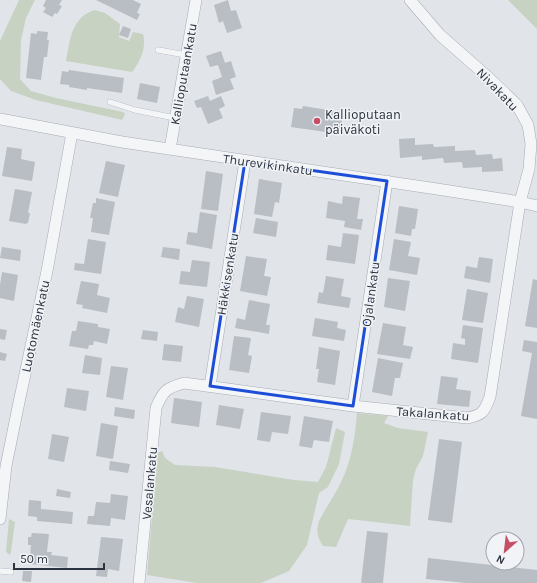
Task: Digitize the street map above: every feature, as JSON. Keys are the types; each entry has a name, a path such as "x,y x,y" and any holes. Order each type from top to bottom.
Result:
{"street":[{"name":"Kallioputaankatu","path":"170,149 196,0"},
{"name":"Nivakatu","path":"410,0 440,35 489,78 516,105 528,125 531,144 529,169 520,202"},
{"name":"Thurevikinkatu","path":"0,119 122,142 387,181 537,206"},
{"name":"Luotomäenkatu","path":"0,519 3,466 18,407 47,271 72,133"},
{"name":"Häkkisenkatu","path":"210,386 245,161"},
{"name":"Ojalankatu","path":"353,406 387,181"},
{"name":"Takalankatu","path":"169,387 184,383 353,406 467,418 480,415 486,409 490,397 520,202"},
{"name":"Vesalankatu","path":"139,583 156,408 161,395 169,387"}],"lane":[{"path":"158,50 186,55"},
{"path":"110,102 135,110 175,118"},
{"path":"0,571 12,572"}],"highlighted area":[{"path":"245,161 387,181 353,406 210,386"}],"green space":[{"path":"19,0 35,0 26,18 21,40 20,79 31,91 56,98 123,112 125,114 122,120 36,100 11,91 0,79 0,41"},
{"path":"508,0 537,0 537,29"},
{"path":"95,10 105,13 120,24 119,37 129,41 133,32 143,34 144,44 142,54 138,64 132,72 66,61 76,24 87,13"},
{"path":"357,413 388,416 384,423 398,428 428,432 423,456 416,469 413,480 410,526 348,519 336,547 323,546 319,540 317,531 319,521 340,485 351,456"},
{"path":"336,428 345,432 339,464 328,487 319,493 307,545 289,571 261,583 197,583 147,575 155,483 154,460 156,453 162,451 165,458 175,465 215,467 294,480 318,482 326,467"},
{"path":"9,519 15,522 10,555 6,552"}],"building":[{"path":"46,0 62,0 59,5 62,6 57,14 55,13 52,17 43,12 46,8 43,6"},
{"path":"96,0 133,0 141,4 137,13 140,14 137,20"},
{"path":"228,0 231,11 236,10 242,28 227,33 223,21 219,23 214,5"},
{"path":"123,26 131,29 128,38 119,35"},
{"path":"37,31 48,32 47,40 49,40 47,57 44,57 41,80 26,78 31,33 37,34"},
{"path":"221,51 225,63 231,61 236,77 230,79 234,89 216,95 212,81 222,77 218,65 210,67 206,56"},
{"path":"69,70 124,78 122,93 87,88 87,90 60,84 62,71 68,72"},
{"path":"140,83 160,87 157,103 137,99"},
{"path":"208,96 210,101 221,96 225,106 219,109 223,118 208,124 201,107 197,108 194,101"},
{"name":"Kallioputaan päiväkoti","path":"303,106 334,111 333,114 343,115 340,134 291,127 294,108 302,109"},
{"path":"415,138 415,145 433,144 434,147 455,146 455,151 475,150 476,155 492,154 493,159 502,158 503,171 482,172 482,167 463,168 462,162 444,163 443,158 422,160 422,156 400,158 399,139"},
{"path":"7,147 22,149 21,159 35,162 32,181 2,176"},
{"path":"106,161 125,165 118,197 99,193"},
{"path":"206,171 223,174 218,211 201,209"},
{"path":"259,179 282,183 279,203 275,202 272,217 254,214"},
{"path":"15,189 32,192 28,213 30,213 28,223 26,224 9,221"},
{"path":"343,196 360,198 357,219 363,219 361,230 344,227 345,221 326,218 328,201 342,204"},
{"path":"96,198 115,202 109,235 91,232 93,218 90,218 93,203 96,203"},
{"path":"399,206 418,209 415,229 412,229 411,236 395,233"},
{"path":"200,212 217,215 212,249 186,244 188,232 197,233"},
{"path":"256,218 278,222 276,237 253,233"},
{"path":"343,233 359,235 355,264 326,260 328,245 341,247"},
{"path":"88,239 106,242 101,274 74,270 75,263 84,264"},
{"path":"394,239 411,242 408,256 420,258 417,275 389,270"},
{"path":"2,247 21,250 20,261 0,258"},
{"path":"163,247 180,249 179,260 161,257"},
{"path":"246,256 267,259 264,276 271,277 267,296 240,291"},
{"path":"479,257 493,259 490,283 464,278 466,266 477,268"},
{"path":"192,260 210,262 207,287 179,284 181,271 190,272"},
{"path":"2,272 18,275 14,301 0,298"},
{"path":"326,276 344,279 341,296 351,298 349,308 317,303 319,292 323,293"},
{"path":"388,278 410,281 405,311 384,307"},
{"path":"533,279 537,280 537,328 525,326"},
{"path":"81,281 99,284 97,295 110,298 107,313 82,308 83,305 76,304"},
{"path":"467,289 488,293 483,323 462,320"},
{"path":"187,296 204,299 199,327 175,322 178,307 184,309"},
{"path":"249,300 270,304 266,325 270,325 269,334 235,328 237,318 245,320"},
{"path":"315,318 338,322 337,328 346,330 344,341 312,336"},
{"path":"78,321 98,324 98,327 110,329 107,344 94,341 93,345 89,345 88,349 69,346 72,331 76,331"},
{"path":"383,323 406,327 403,345 413,347 410,359 377,354"},
{"path":"463,325 483,328 478,363 451,359 453,343 465,345 465,339 461,338"},
{"path":"0,329 7,330 5,340 0,339"},
{"path":"143,330 158,332 157,341 141,339"},
{"path":"234,336 251,338 248,355 252,356 249,373 229,370"},
{"path":"524,340 537,342 537,419 521,416 532,353 522,351"},
{"path":"164,344 183,346 181,362 162,360"},
{"path":"319,347 340,351 335,385 317,382 319,369 316,369"},
{"path":"0,352 7,354 5,361 0,360"},
{"path":"85,355 102,358 100,375 82,373"},
{"path":"378,358 403,363 400,378 395,378 392,396 372,392"},
{"path":"111,366 128,368 123,400 106,397"},
{"path":"441,376 458,378 456,389 471,391 469,407 437,404"},
{"path":"67,388 89,391 86,411 64,407"},
{"path":"174,398 202,402 199,427 171,423"},
{"path":"219,405 244,409 240,429 216,425"},
{"path":"115,407 135,410 134,419 114,416"},
{"path":"261,412 291,416 288,434 272,432 270,442 257,440"},
{"path":"304,416 333,421 329,442 314,440 312,448 299,446"},
{"path":"101,423 118,426 113,459 96,456"},
{"path":"52,434 69,437 64,462 48,459"},
{"path":"439,439 462,442 452,523 428,520"},
{"path":"110,461 130,464 128,473 109,470"},
{"path":"57,489 71,492 70,498 56,496"},
{"path":"111,494 128,496 125,520 111,518 110,526 87,524 88,516 94,516 96,502 110,503"},
{"path":"29,500 41,501 41,509 73,512 72,524 37,521 37,517 28,516"},
{"path":"367,531 388,533 383,583 361,583"},
{"path":"32,533 49,534 47,552 52,552 51,555 68,557 67,568 29,564 31,545 28,545 28,537 31,537"},
{"path":"101,537 123,539 119,571 108,569 107,577 96,576"},
{"path":"428,558 485,564 485,571 525,571 525,569 537,570 537,583 466,583 426,579"},
{"path":"23,571 32,571 31,582 22,581"}],"place":[{"name":"Kallioputaan päiväkoti","path":"317,121"}]}
